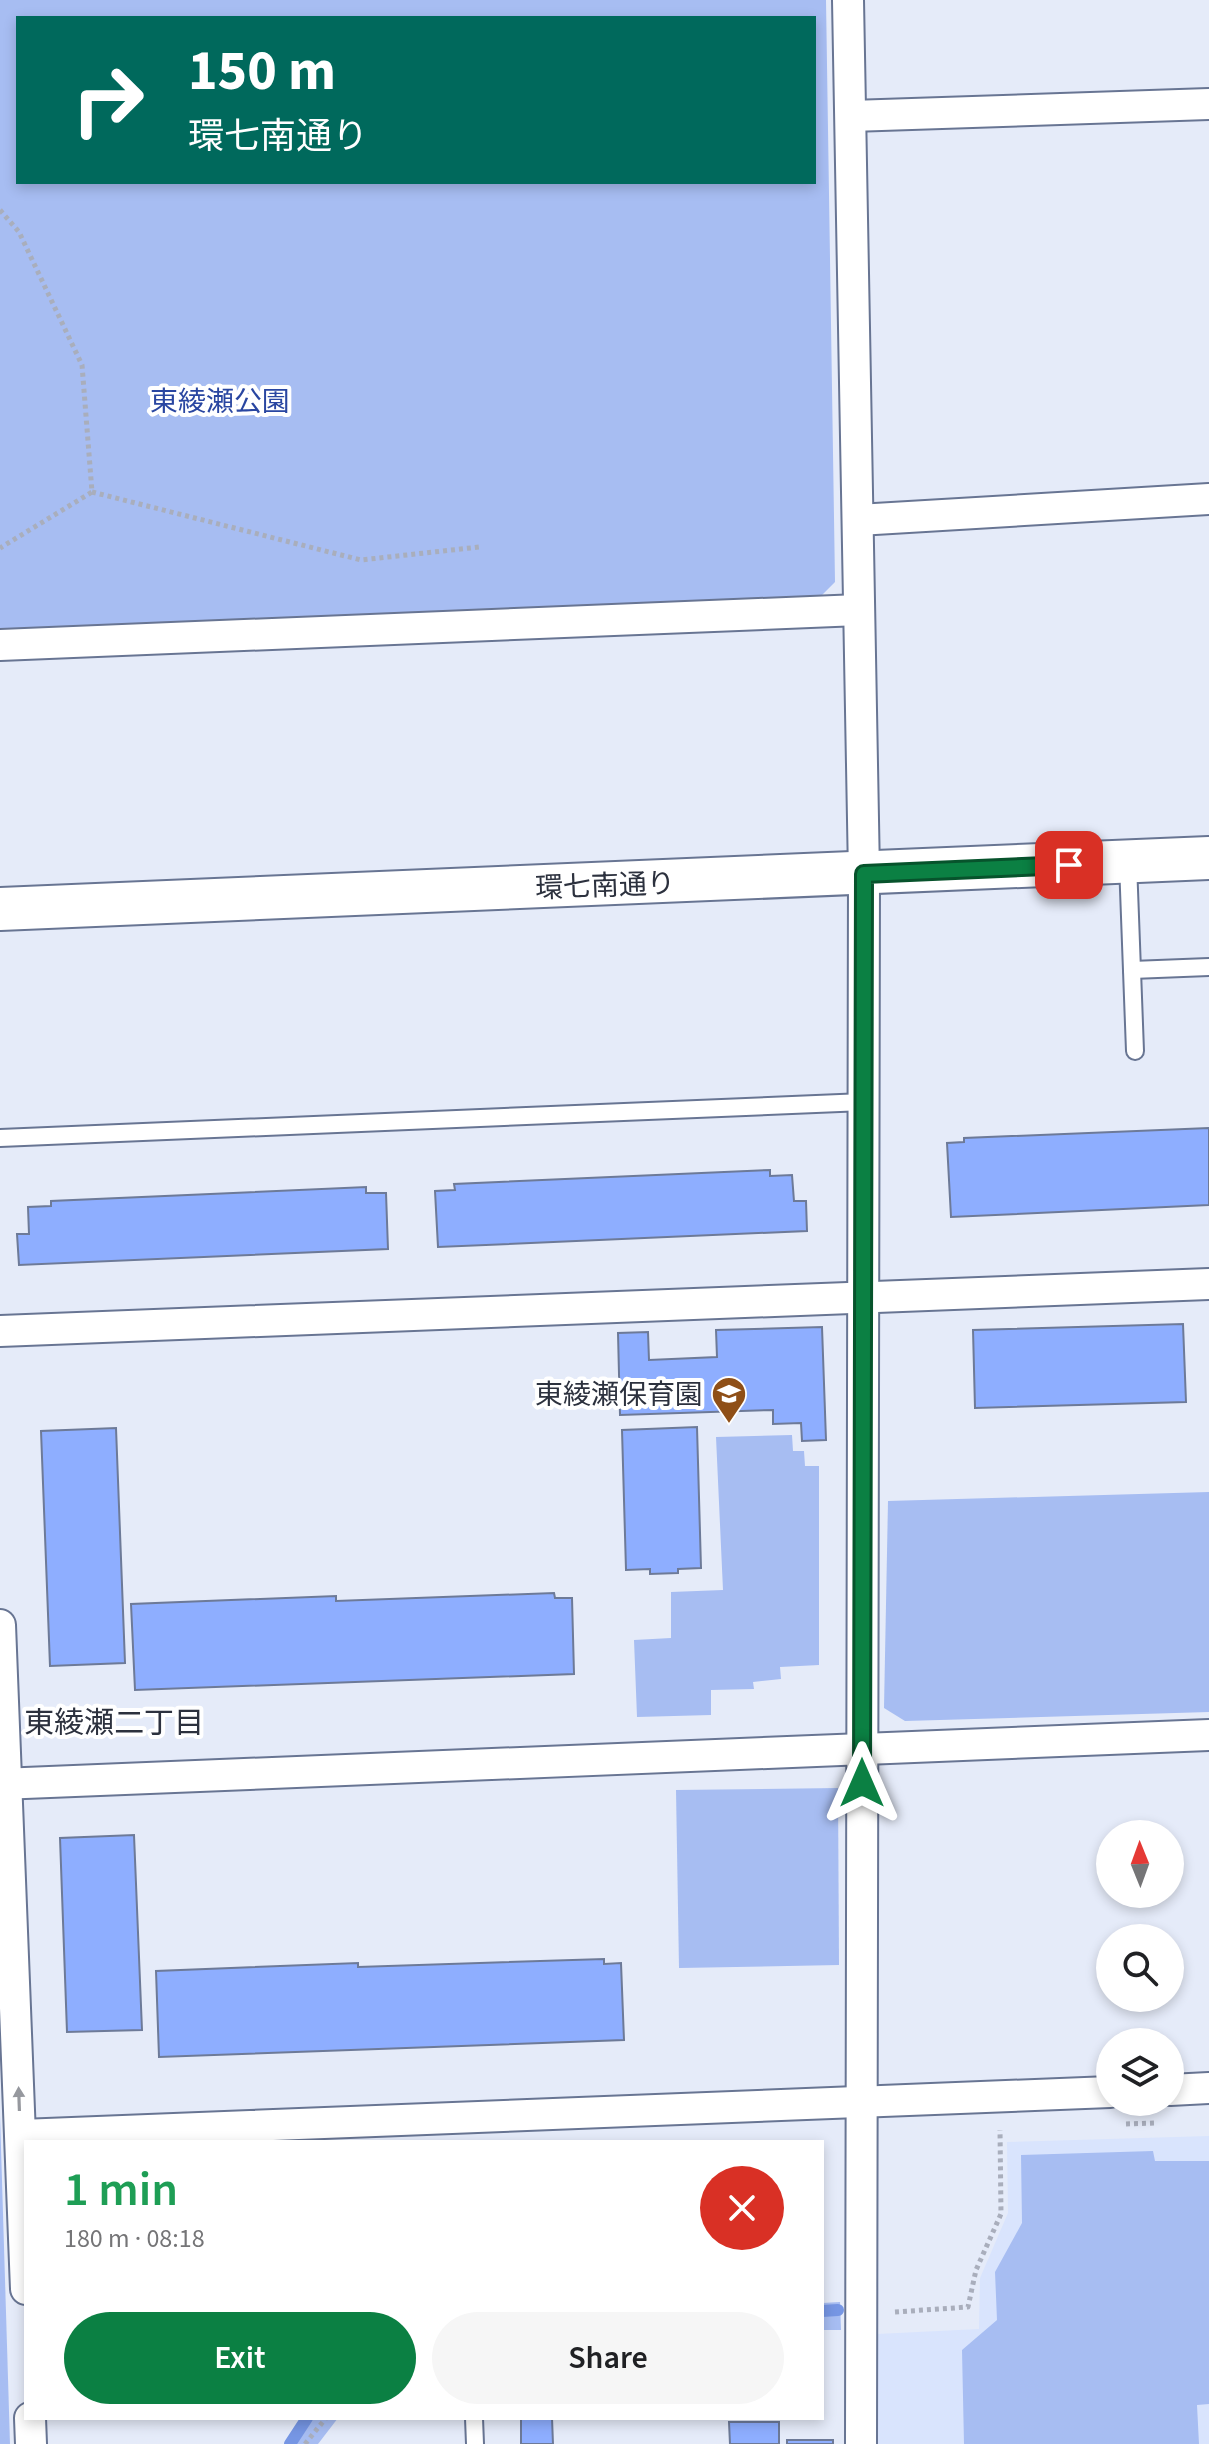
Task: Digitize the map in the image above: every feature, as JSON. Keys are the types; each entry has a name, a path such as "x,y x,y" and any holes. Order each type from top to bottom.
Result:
{"street":[{"path":"848,0 864,874 861,2444"},
{"path":"851,116 1209,104"},
{"path":"858,520 1209,499"},
{"path":"0,645 859,610"},
{"name":"環七南通り","path":"0,909 1209,858"},
{"path":"0,1331 1209,1284"},
{"path":"0,1625 24,2227"},
{"path":"4,1784 1209,1735"},
{"path":"1184,2089 1209,2088"},
{"path":"21,2135 1096,2093"},
{"path":"30,2420 31,2444"}],"lane":[{"path":"1128,862 1135,1051"},
{"path":"1132,970 1209,967"},
{"path":"0,1138 864,1102"},
{"path":"474,2420 475,2444"}],"path":[{"path":"0,210 19,232 82,365 92,492"},
{"path":"0,548 92,492 361,560 479,547"},
{"path":"1119,2124 1164,2122"},
{"path":"861,2317 968,2307 976,2270 1001,2214 999,2130 1014,2129"},
{"path":"305,2444 324,2420"}],"shaded area":[{"path":"1209,2136 1209,2444 878,2444 877,2334 979,2329 980,2278 1008,2213 1007,2142"}],"green space":[{"name":"東綾瀬公園","path":"0,0 826,0 835,582 820,597 0,629"},
{"path":"792,1435 793,1451 804,1451 805,1466 819,1466 819,1665 780,1667 781,1679 753,1682 754,1689 711,1690 711,1715 637,1717 634,1640 671,1638 671,1592 723,1590 716,1437"},
{"path":"1209,1492 1209,1712 905,1721 884,1708 888,1501"},
{"path":"838,1788 839,1965 679,1968 676,1790"},
{"path":"0,2115 10,2444 0,2444"},
{"path":"1153,2151 1155,2161 1209,2161 1209,2404 1197,2405 1199,2444 964,2444 962,2350 997,2320 995,2272 1022,2223 1021,2155"},
{"path":"840,2302 841,2330 824,2330 824,2303"},
{"path":"300,2420 336,2420 318,2444 287,2444"}],"building":[{"path":"1209,1128 1209,1205 951,1217 947,1143 964,1142 964,1138"},
{"path":"770,1170 770,1176 792,1175 794,1201 806,1201 807,1231 438,1247 435,1191 455,1190 454,1184"},
{"path":"366,1187 366,1193 386,1193 388,1249 19,1265 17,1234 29,1234 28,1207 51,1206 51,1201"},
{"path":"1183,1324 1186,1402 975,1408 973,1330"},
{"path":"822,1327 826,1440 802,1441 801,1423 773,1424 773,1410 620,1415 618,1333 648,1332 649,1360 717,1357 716,1330"},
{"path":"697,1427 701,1568 650,1574 650,1569 626,1570 622,1430"},
{"path":"116,1428 125,1663 50,1666 41,1431"},
{"path":"554,1593 555,1598 572,1598 574,1674 135,1690 131,1604 336,1596 336,1601"},
{"path":"134,1835 142,2030 67,2032 60,1838"},
{"path":"604,1959 604,1964 621,1963 624,2040 159,2057 156,1971 358,1963 358,1967"},
{"path":"521,2420 552,2420 553,2444 521,2444"},
{"path":"729,2422 779,2422 779,2444 730,2444"},
{"path":"787,2440 833,2440 833,2444 787,2444"}],"waterway":[{"path":"824,2311 838,2310"},
{"path":"290,2444 306,2420"}],"place":[{"name":"東綾瀬保育園","path":"729,1425"}],"district":[{"name":"東綾瀬二丁目","path":"114,1723"}],"route":[{"path":"862,1783 864,874 1069,865"}]}
